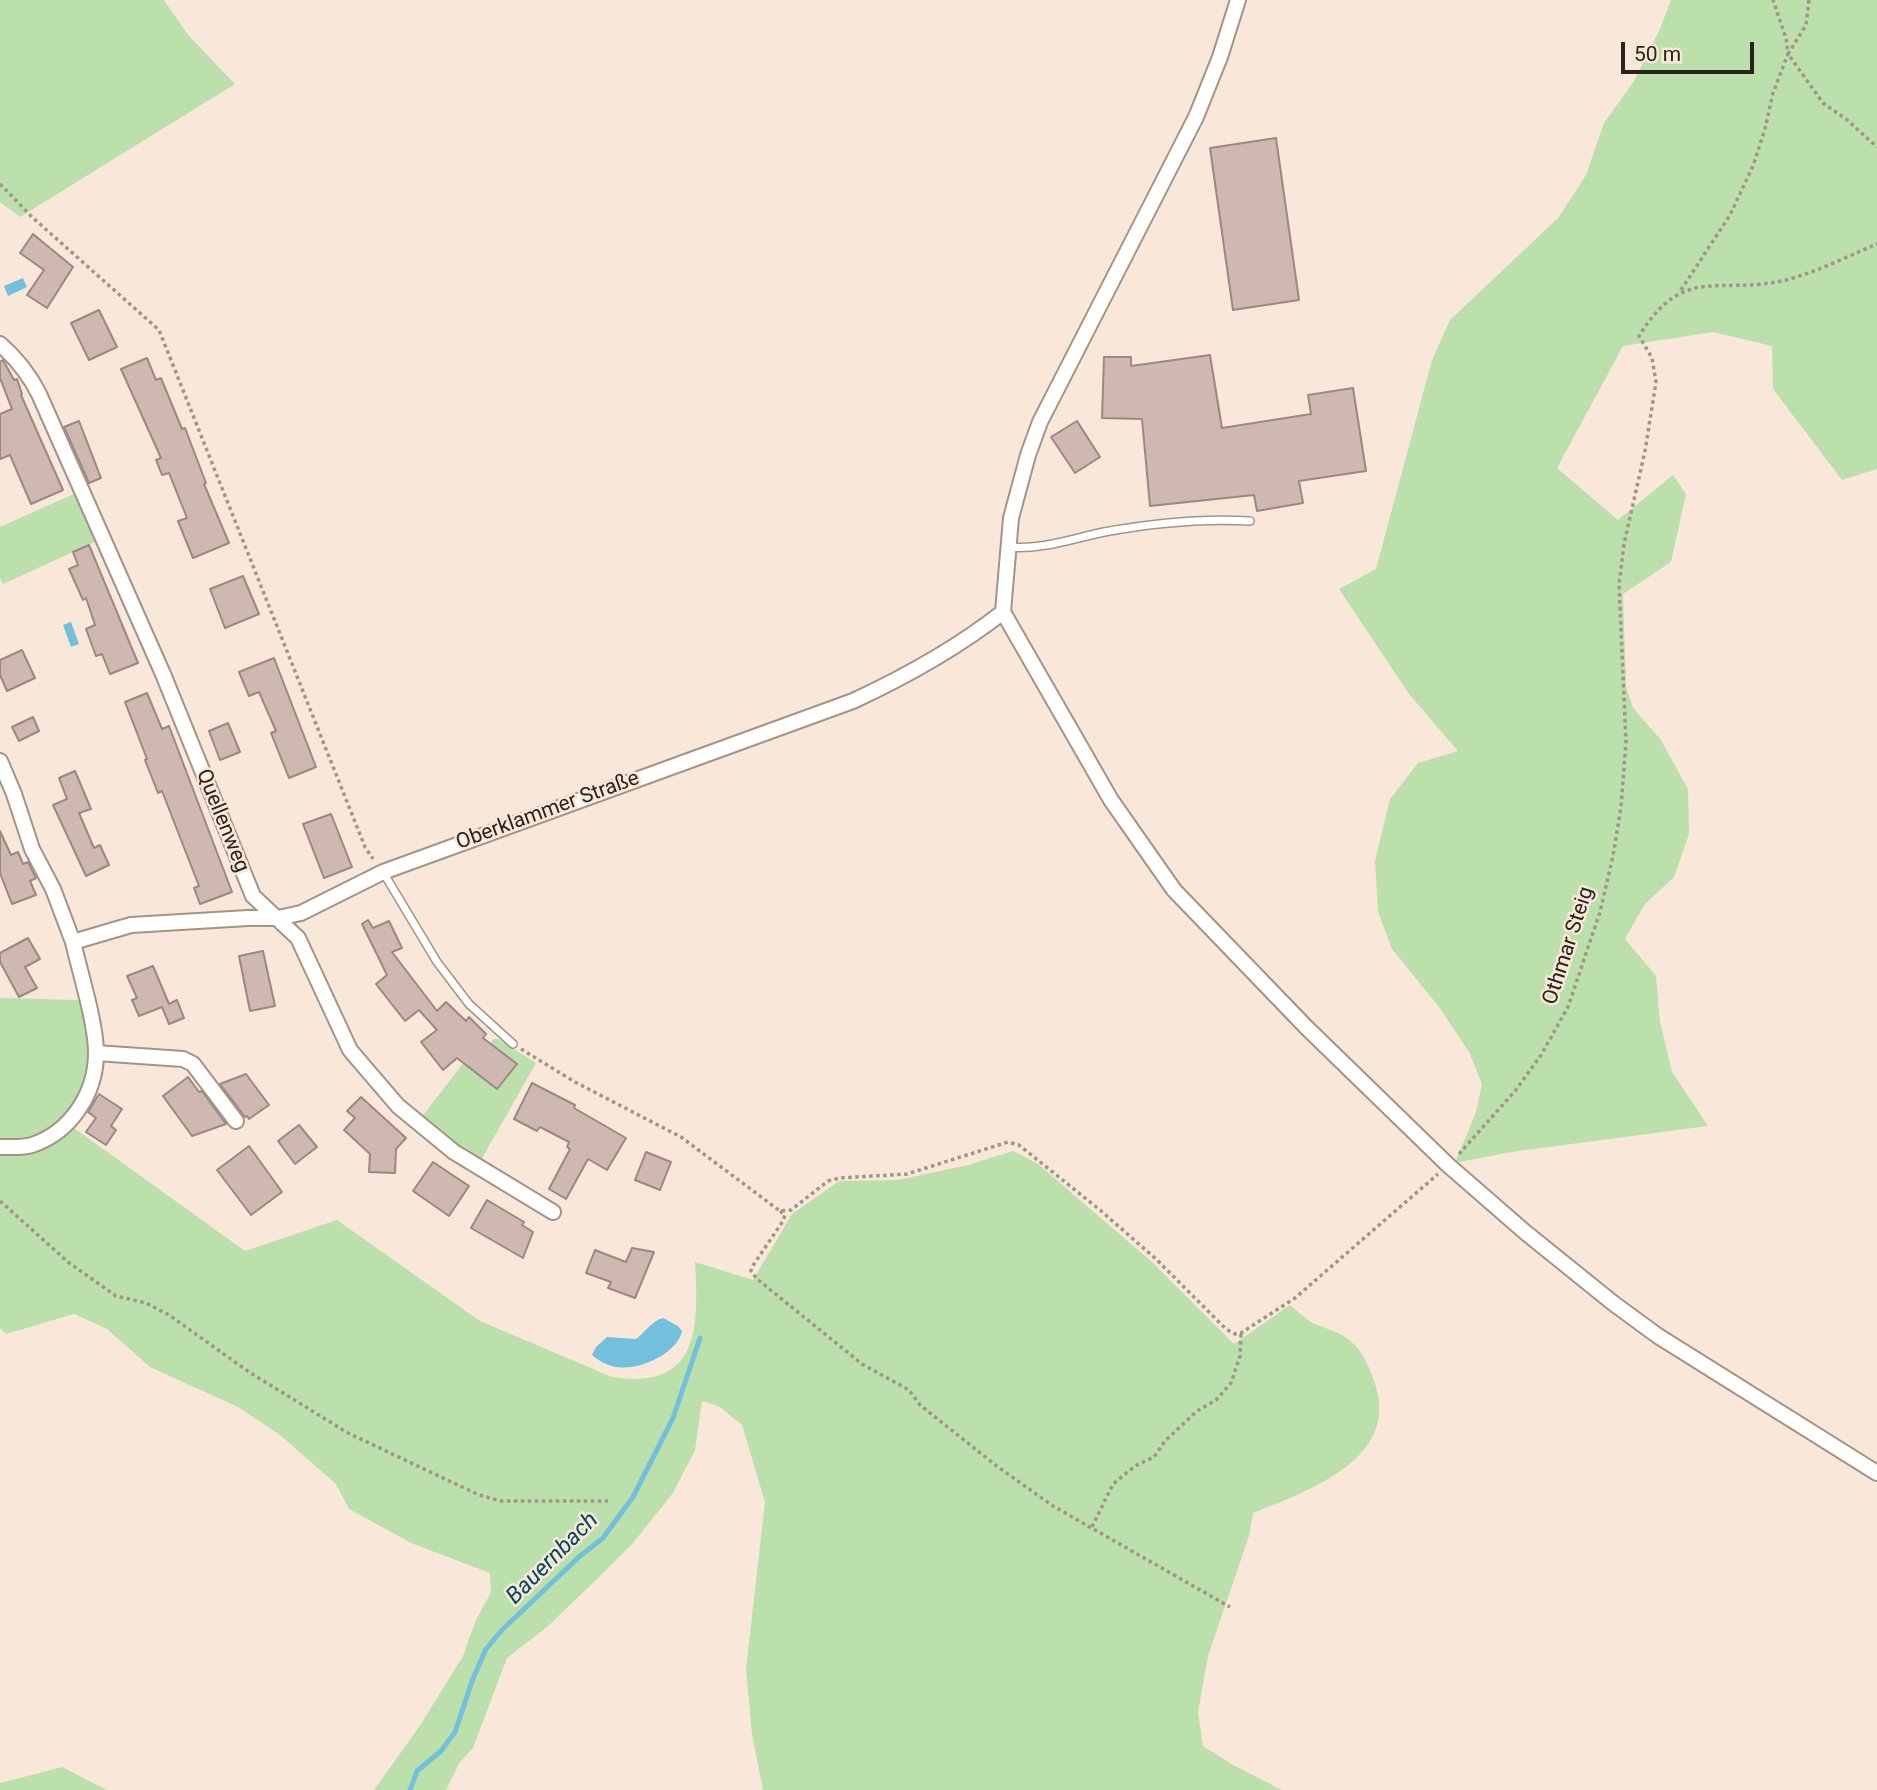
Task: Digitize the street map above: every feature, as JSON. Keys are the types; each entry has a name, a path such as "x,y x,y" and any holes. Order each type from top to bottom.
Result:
{"street":[{"path":"1238,0 1196,117 1040,422 1018,487 1011,518 1003,612 1111,800 1140,844 1174,890 1306,1027 1448,1165 1613,1303 1649,1330 1877,1473"},
{"name":"Quellenweg","path":"0,344 30,376 39,394 163,674 253,896 298,938 350,1050 398,1106 454,1152 553,1212"},
{"name":"Oberklammer Straße","path":"73,942 131,925 278,918 301,913 383,872 853,701 948,651 1003,612"},
{"path":"0,761 32,849 53,889 73,942 96,1053 91,1086 75,1115 58,1132 31,1145 0,1147"},
{"path":"96,1053 183,1059 193,1064 236,1121"}],"lane":[{"path":"1007,547 1032,549 1165,522 1212,519 1250,521"},
{"path":"383,872 436,962 469,1004 513,1044"}],"path":[{"path":"1773,0 1786,38 1788,54 1823,103 1877,146"},
{"path":"1680,291 1730,215 1753,166 1773,93 1788,54 1806,25 1809,0"},
{"path":"0,184 32,217 159,330 365,847 383,872"},
{"path":"1680,291 1703,285 1760,286 1790,279 1877,244"},
{"name":"Othmar Steig","path":"1241,1333 1295,1298 1448,1165 1478,1135 1515,1091 1541,1055 1568,1007 1600,912 1621,807 1626,742 1619,585 1624,544 1645,451 1656,382 1653,358 1639,336 1649,320 1680,291"},
{"path":"513,1044 575,1083 681,1137 785,1215 751,1271 757,1279 862,1364 908,1390 920,1405 998,1467 1054,1506 1230,1607"},
{"path":"780,1211 792,1210 828,1181 907,1174 1008,1142 1030,1152 1100,1210 1156,1259 1226,1329 1235,1334 1241,1333 1240,1356 1231,1383 1216,1400 1198,1411 1165,1441 1154,1457 1135,1466 1113,1484 1092,1528"},
{"path":"0,1200 68,1262 116,1296 146,1303 169,1315 249,1372 348,1433 479,1495 501,1501 608,1501"}],"green space":[{"path":"0,0 164,0 188,35 235,84 20,217 0,202"},
{"path":"1671,0 1877,0 1877,469 1842,480 1773,389 1772,346 1713,332 1623,346 1557,468 1618,520 1673,475 1686,494 1671,562 1623,594 1626,686 1633,708 1661,740 1688,789 1689,834 1674,877 1645,904 1625,939 1656,976 1660,1022 1672,1072 1708,1126 1511,1152 1455,1163 1476,1112 1482,1084 1469,1052 1439,1007 1392,949 1378,912 1375,861 1390,799 1418,763 1458,751 1409,694 1339,589 1376,569 1432,360 1450,320 1558,218 1586,175 1604,123 1634,81"},
{"path":"76,493 97,541 3,584 0,578 0,527"},
{"path":"0,998 79,1000 88,1037 83,1080 66,1114 38,1136 20,1140 0,1140"},
{"path":"494,1039 536,1063 481,1160 421,1118 478,1044 486,1048"},
{"path":"74,1128 245,1251 337,1220 480,1321 612,1377 641,1379 662,1374 678,1364 688,1350 696,1310 695,1262 753,1280 792,1214 839,1181 898,1180 968,1165 1013,1151 1038,1164 1152,1262 1234,1344 1290,1305 1311,1322 1351,1341 1363,1356 1372,1375 1379,1408 1375,1431 1363,1451 1345,1468 1323,1482 1253,1513 1249,1536 1208,1656 1198,1712 1203,1746 1282,1790 763,1790 752,1734 746,1669 765,1502 742,1425 720,1407 702,1401 695,1450 673,1493 633,1543 594,1582 547,1627 507,1658 473,1748 460,1762 446,1790 374,1790 419,1727 463,1656 476,1620 491,1592 490,1573 411,1543 349,1509 336,1484 280,1435 238,1407 150,1367 107,1329 74,1314 6,1334 0,1328 0,1153 20,1153 40,1148"},
{"path":"62,1767 107,1790 0,1790 0,1783"}],"water":[{"path":"23,278 27,287 8,296 4,286"},
{"path":"71,622 79,644 71,647 63,625"},
{"path":"663,1318 682,1331 673,1346 656,1359 626,1368 610,1366 592,1355 607,1337 636,1339"}],"building":[{"path":"1276,138 1299,300 1233,310 1210,148"},
{"path":"33,234 73,267 47,308 27,295 44,270 20,253"},
{"path":"99,310 117,347 89,360 71,323"},
{"path":"1210,355 1222,428 1311,414 1308,395 1353,388 1366,471 1299,481 1303,503 1257,511 1254,495 1150,506 1142,419 1102,418 1104,357 1131,357 1131,366"},
{"path":"147,358 156,380 161,378 182,429 185,428 206,483 204,484 229,543 193,558 178,521 187,518 169,473 162,475 156,460 161,458 121,369"},
{"path":"3,360 14,380 17,379 21,395 63,490 31,504 10,455 0,459 0,414 12,409 0,378 0,362"},
{"path":"79,421 101,478 89,483 64,427"},
{"path":"1077,421 1100,457 1075,473 1051,437"},
{"path":"89,545 138,663 110,674 102,654 96,656 86,629 95,625 86,598 83,600 69,569 78,565 73,552"},
{"path":"243,576 259,614 225,628 210,589"},
{"path":"22,650 35,678 7,691 0,675 0,660"},
{"path":"274,658 316,767 289,778 271,733 276,731 259,692 249,696 239,672"},
{"path":"147,693 162,729 169,726 232,892 200,904 194,888 199,886 162,791 158,793 125,702"},
{"path":"33,717 39,731 19,741 12,727"},
{"path":"228,723 240,752 220,760 209,731"},
{"path":"75,771 91,809 79,813 94,848 100,845 109,865 86,876 53,805 67,799 59,778"},
{"path":"331,814 352,867 324,878 303,824"},
{"path":"0,831 11,855 18,852 23,864 28,862 36,878 30,881 36,895 12,904 0,873"},
{"path":"368,920 373,928 389,921 402,948 392,952 437,1011 446,1002 466,1021 469,1017 486,1034 483,1038 517,1064 497,1089 457,1058 443,1070 421,1042 437,1030 419,1010 405,1021 376,984 387,975 362,924"},
{"path":"28,938 40,959 25,967 37,988 19,997 0,962 0,953"},
{"path":"263,951 275,1006 250,1011 239,956"},
{"path":"153,966 169,1004 177,1000 184,1018 169,1024 162,1007 139,1016 132,1000 137,998 127,976"},
{"path":"246,1074 269,1105 249,1119 220,1084"},
{"path":"188,1077 226,1124 192,1136 163,1096"},
{"path":"532,1083 575,1105 574,1108 626,1138 607,1170 588,1159 566,1199 549,1189 570,1149 567,1147 569,1142 540,1127 537,1131 514,1119"},
{"path":"99,1094 122,1109 111,1126 116,1130 106,1145 86,1132 96,1118 88,1112"},
{"path":"361,1097 406,1138 396,1149 395,1173 369,1172 370,1154 344,1130 355,1118 347,1111"},
{"path":"299,1125 317,1147 295,1164 278,1141"},
{"path":"249,1146 282,1192 251,1215 217,1170"},
{"path":"646,1152 671,1162 660,1190 635,1180"},
{"path":"433,1162 469,1186 449,1216 413,1191"},
{"path":"487,1200 524,1222 522,1225 533,1232 523,1258 471,1228"},
{"path":"632,1248 654,1252 635,1298 608,1288 611,1282 586,1273 595,1250 626,1262"}],"waterway":[{"name":"Bauernbach","path":"410,1790 417,1771 441,1751 455,1732 486,1649 503,1629 580,1556 603,1538 633,1497 673,1418 700,1338"}]}
